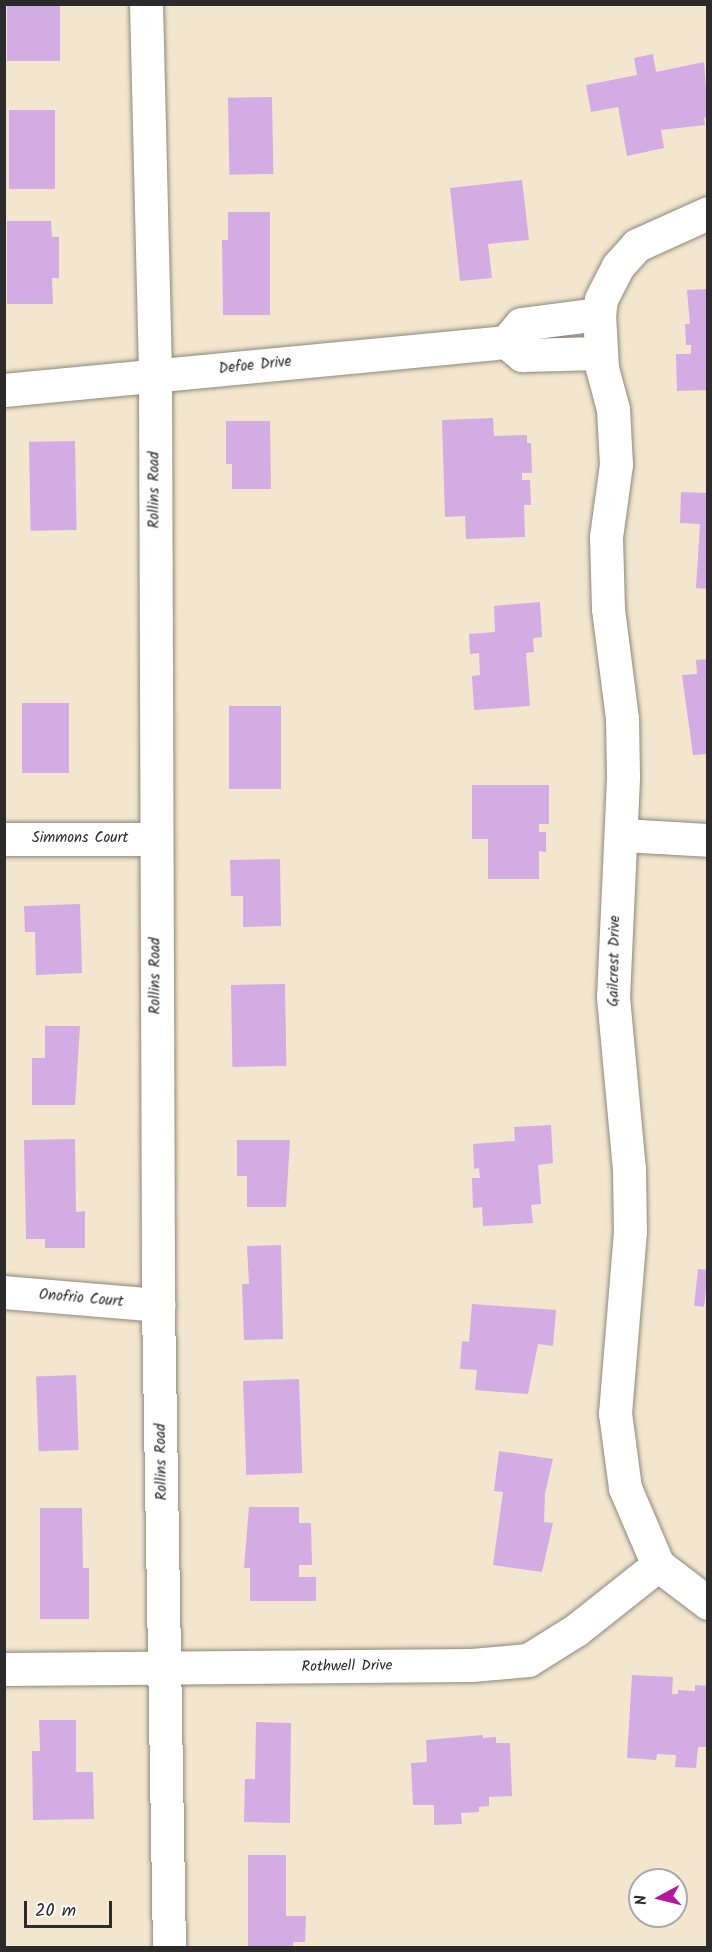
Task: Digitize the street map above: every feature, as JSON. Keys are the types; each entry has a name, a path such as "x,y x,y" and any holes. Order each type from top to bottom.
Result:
{"street":[{"name":"Rollins Road","path":"146,4 155,376 158,1305 169,1947"},
{"path":"601,352 522,355 506,342 521,324 599,314 601,300 618,266 638,245 708,213"},
{"name":"Gailcrest Drive","path":"599,314 601,352 613,409 616,464 606,537 608,609 622,718 621,835 612,998 630,1231 615,1413 625,1488 658,1565"},
{"name":"Defoe Drive","path":"4,390 506,342"},
{"path":"621,835 708,840"},
{"name":"Simmons Court","path":"4,839 155,839"},
{"name":"Onofrio Court","path":"4,1292 158,1305"},
{"path":"658,1565 708,1603"},
{"name":"Rothwell Drive","path":"4,1670 472,1665 528,1660 576,1630 658,1565"}],"building":[{"path":"7,4 60,4 60,61 7,61"},
{"path":"653,54 656,72 704,62 708,117 704,118 705,125 661,130 664,148 627,156 618,107 591,112 586,85 637,75 634,58"},
{"path":"272,97 273,174 229,175 228,98"},
{"path":"9,110 55,110 55,189 9,189"},
{"path":"522,180 529,240 488,244 492,278 460,281 450,188"},
{"path":"228,212 270,212 270,315 223,315 222,240 228,240"},
{"path":"7,221 51,221 52,237 59,237 59,278 52,278 53,304 7,304"},
{"path":"708,289 708,390 677,391 676,354 691,354 691,345 686,345 685,324 690,324 687,290"},
{"path":"493,418 494,436 527,435 527,443 531,443 532,473 522,473 522,480 530,480 531,505 524,505 525,537 466,539 465,516 445,517 442,420"},
{"path":"226,421 270,421 271,489 232,489 232,464 226,464"},
{"path":"75,441 77,530 31,531 29,442"},
{"path":"681,492 708,493 708,589 696,588 700,524 680,523"},
{"path":"540,602 542,637 533,638 534,652 526,653 530,706 474,710 472,676 480,675 479,653 470,654 469,634 495,632 494,606"},
{"path":"708,659 708,754 693,755 682,675 697,674 696,660"},
{"path":"22,703 69,703 69,773 22,773"},
{"path":"229,706 281,706 281,789 229,789"},
{"path":"472,785 549,785 549,824 539,824 539,832 546,832 546,852 539,851 539,879 488,879 488,839 472,839"},
{"path":"280,859 281,926 243,927 243,896 231,896 230,860"},
{"path":"80,904 82,973 36,975 35,932 25,932 24,906"},
{"path":"285,984 286,1066 232,1067 231,985"},
{"path":"45,1026 80,1026 75,1105 32,1105 32,1058 45,1058"},
{"path":"551,1125 553,1163 538,1165 541,1204 531,1205 533,1223 483,1226 482,1207 473,1208 472,1178 480,1178 479,1168 474,1169 473,1144 515,1141 514,1127"},
{"path":"75,1139 76,1212 85,1211 85,1248 45,1248 45,1239 26,1239 24,1140"},
{"path":"237,1140 290,1140 286,1207 247,1207 247,1176 237,1176"},
{"path":"281,1245 283,1339 244,1340 242,1284 249,1284 247,1246"},
{"path":"698,1269 708,1270 704,1307 694,1306"},
{"path":"472,1304 556,1310 553,1346 538,1344 528,1394 475,1390 477,1370 460,1369 462,1341 469,1342"},
{"path":"76,1375 79,1450 39,1451 36,1376"},
{"path":"299,1379 302,1473 246,1475 243,1381"},
{"path":"499,1451 553,1459 545,1493 544,1522 553,1523 542,1572 493,1565 503,1492 494,1491"},
{"path":"249,1507 299,1507 299,1523 311,1523 312,1565 299,1565 299,1577 316,1577 316,1601 250,1601 250,1568 244,1568"},
{"path":"40,1508 82,1508 83,1568 89,1568 89,1619 40,1619"},
{"path":"632,1675 673,1677 672,1694 678,1694 678,1690 695,1691 695,1685 708,1686 708,1747 698,1747 696,1768 675,1767 676,1755 657,1754 656,1760 627,1758"},
{"path":"39,1720 76,1720 76,1772 93,1772 94,1819 33,1820 32,1751 40,1751"},
{"path":"256,1722 291,1723 290,1823 244,1822 245,1779 255,1779"},
{"path":"483,1735 483,1738 496,1737 496,1743 510,1743 512,1796 489,1797 489,1806 479,1807 479,1812 461,1813 462,1824 434,1825 434,1805 413,1805 411,1763 427,1762 426,1740"},
{"path":"248,1855 286,1855 286,1916 306,1916 305,1942 293,1942 293,1948 248,1947"}]}
